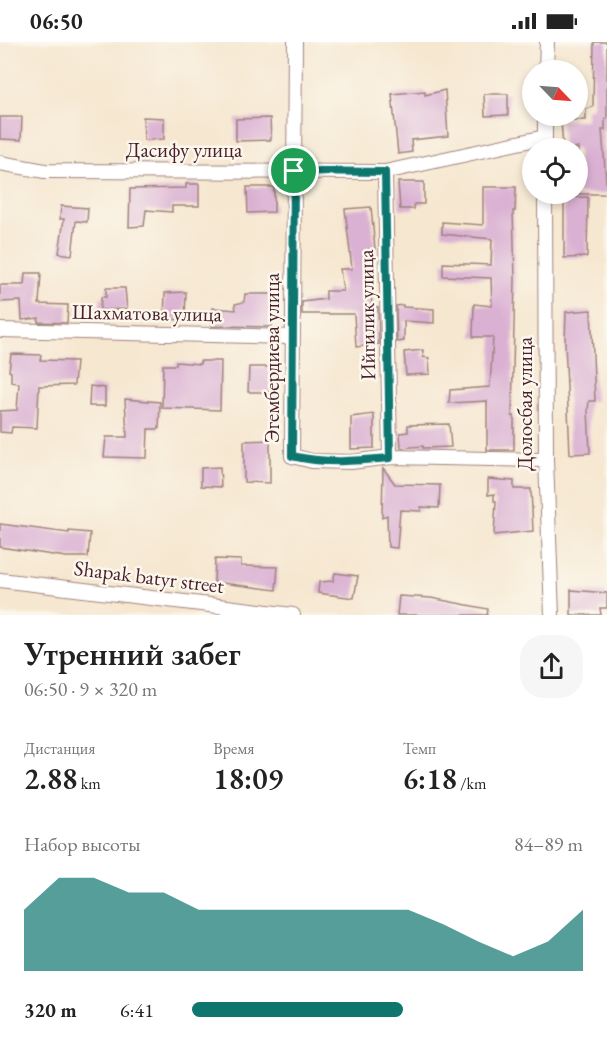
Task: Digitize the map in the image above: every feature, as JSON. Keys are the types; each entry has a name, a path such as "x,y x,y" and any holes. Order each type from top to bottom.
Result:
{"street":[{"name":"Эгембердиева улица","path":"295,42 292,456 312,461 351,462 390,458 546,460"},
{"path":"546,60 547,42"},
{"name":"Дасифу улица","path":"0,163 45,171 385,172 522,147"},
{"name":"Ийгилик улица","path":"385,172 390,458"},
{"name":"Долосбая улица","path":"545,204 546,460 552,615"},
{"name":"Шахматова улица","path":"0,330 293,338"},
{"name":"Shapak batyr street","path":"0,580 293,615"}],"building":[{"path":"594,42 607,42 607,119 605,119 605,130 602,130 607,194 588,194 588,138 562,138 561,126 588,126 588,108 593,107"},
{"path":"445,90 448,136 411,140 412,152 398,154 392,94 425,91 425,95"},
{"path":"484,94 508,94 508,115 485,116"},
{"path":"0,117 22,117 21,140 0,139"},
{"path":"143,117 164,118 164,139 144,140"},
{"path":"270,118 271,140 236,141 236,119"},
{"path":"398,182 424,182 424,204 414,204 414,209 400,209"},
{"path":"186,184 199,184 199,206 172,206 172,212 146,210 144,226 129,227 130,189 186,188"},
{"path":"247,187 274,187 274,212 248,213"},
{"path":"483,187 516,187 515,211 513,211 515,278 512,416 514,416 514,450 487,450 487,401 449,403 450,390 490,387 493,337 473,337 474,304 492,306 491,278 443,276 443,263 491,265 492,239 442,234 442,222 483,225"},
{"path":"564,204 588,204 587,257 564,258"},
{"path":"61,206 88,208 87,222 76,221 72,255 59,253 64,219 60,219"},
{"path":"371,207 375,249 369,249 372,307 378,307 379,344 356,347 354,314 302,314 302,302 326,299 326,291 343,291 340,269 352,269 345,209"},
{"path":"25,273 41,273 39,304 68,305 67,323 38,322 39,318 22,320 21,301 0,302 0,285 24,285"},
{"path":"106,288 125,288 127,309 100,310 101,297 106,297"},
{"path":"186,292 185,320 164,319 165,293"},
{"path":"245,294 273,294 270,313 272,313 272,327 212,326 213,308 236,310 235,304 244,302"},
{"path":"403,305 403,307 434,309 434,323 404,321 404,341 397,342 396,306"},
{"path":"591,310 595,401 589,401 588,410 590,453 570,454 565,342 566,312"},
{"path":"423,350 423,357 429,358 430,374 406,375 404,352"},
{"path":"11,354 41,355 40,360 76,361 74,385 39,386 37,428 12,427 11,433 0,432 0,411 17,410 19,383 11,382 9,371"},
{"path":"200,361 221,361 220,410 162,408 163,365 176,365 176,362 200,364"},
{"path":"249,367 271,367 271,392 248,392"},
{"path":"90,386 105,388 105,406 89,406"},
{"path":"125,399 160,402 159,429 148,429 147,458 104,457 106,437 127,437"},
{"path":"374,414 374,448 351,449 351,417"},
{"path":"449,424 451,447 401,448 400,433 408,432 408,425"},
{"path":"270,440 270,483 244,482 244,441"},
{"path":"220,467 221,487 201,486 201,468"},
{"path":"383,468 395,484 440,485 439,508 421,507 421,511 400,510 397,548 388,547 387,515 382,517"},
{"path":"488,479 514,481 514,489 531,489 533,531 494,535 496,501 494,501 494,494 488,495"},
{"path":"0,524 69,533 69,531 90,533 88,557 66,557 0,547"},
{"path":"215,559 241,560 241,566 278,567 276,590 214,582"},
{"path":"335,573 358,576 354,598 318,593 319,582 333,581"},
{"path":"571,590 607,593 607,608 600,608 601,615 571,615"},
{"path":"399,596 431,598 488,609 487,615 397,615"}],"route":[{"path":"294,171 385,172 390,458 351,462 312,461 292,456 294,171"}]}
